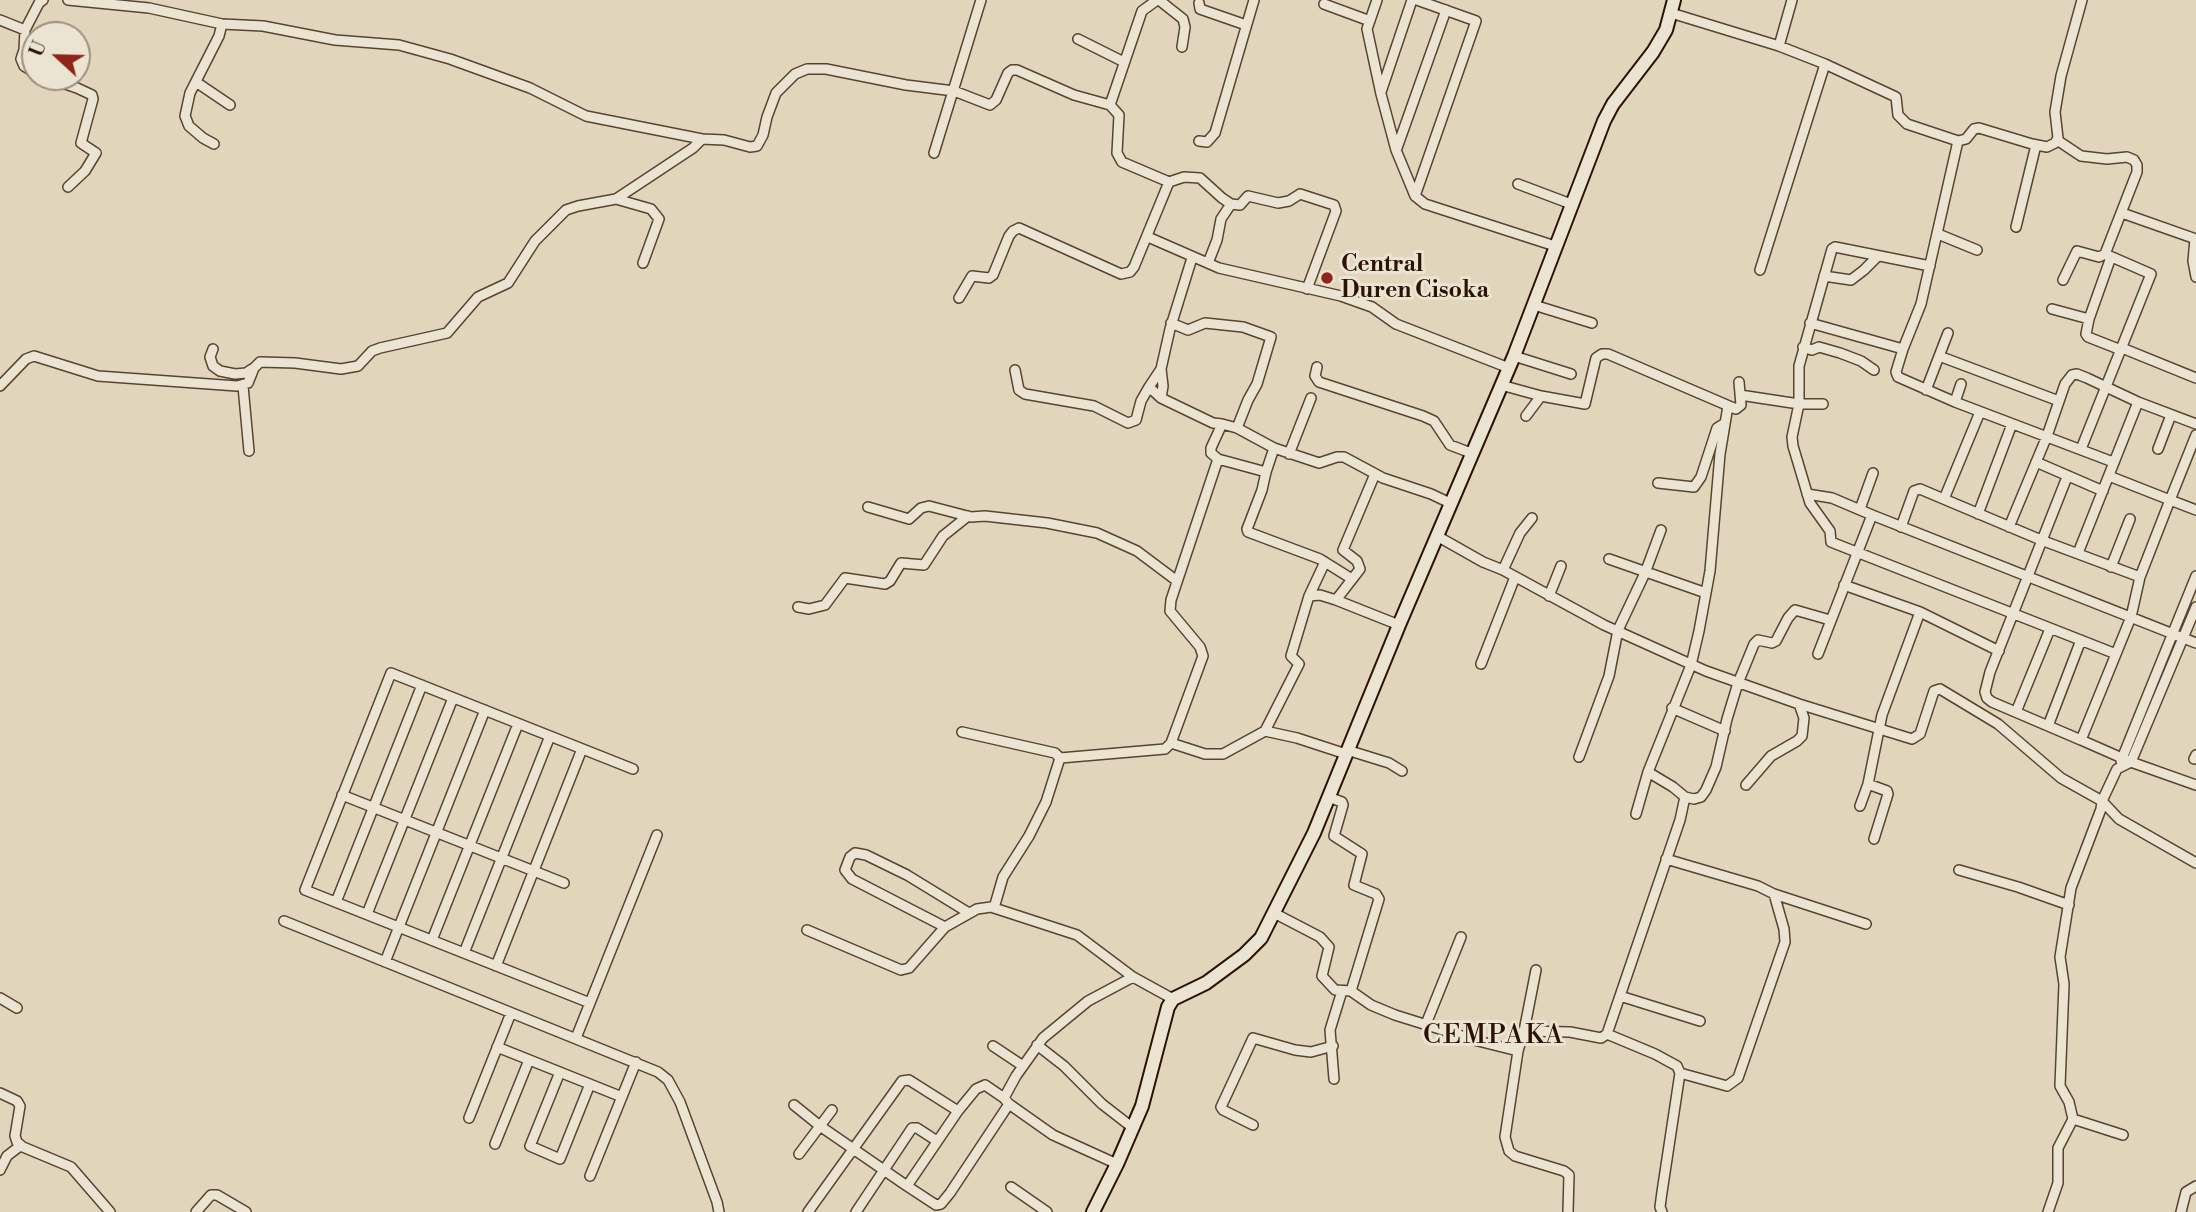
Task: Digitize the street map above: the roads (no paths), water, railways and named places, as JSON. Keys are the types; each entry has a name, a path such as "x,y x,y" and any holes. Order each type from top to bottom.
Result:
{"street":[{"path":"30,21 43,0"},
{"path":"68,0 149,8 222,24 263,26 335,40 399,45 450,59 530,88 586,116 750,147 757,146 763,135 776,93 795,74 807,69 826,69 906,85 954,91 990,105 996,100 1008,73 1017,70 1074,95 1110,105 1119,115 1117,153 1122,162 1169,182 1184,177 1200,178 1231,204 1241,205 1249,196 1271,202 1285,202 1300,194 1334,205 1336,211 1307,289"},
{"path":"934,153 981,0"},
{"path":"1110,105 1142,11 1158,0 1183,19 1185,27 1182,47"},
{"path":"1199,141 1208,142 1215,133 1254,0"},
{"path":"1377,0 1367,29 1396,150 1415,196 1425,204 1555,246"},
{"path":"1381,94 1415,0 1476,21 1415,196"},
{"path":"1779,46 1791,0"},
{"path":"2057,141 2055,121 2058,89 2082,0"},
{"path":"1199,3 1200,9 1246,25"},
{"path":"1324,4 1370,21"},
{"path":"1093,1212 1142,1106 1164,1020 1173,999 1206,983 1244,955 1261,938 1314,833 1450,503 1502,385 1604,121 1613,104 1653,52 1666,30 1672,6 1825,64 1896,97 1898,116 1907,124 1958,141 1966,139 1974,129 1979,128 2047,147 2057,141"},
{"path":"1396,150 1446,10"},
{"path":"0,20 21,28"},
{"path":"214,144 203,138 185,120 188,97 219,36 222,24"},
{"path":"1078,39 1125,62"},
{"path":"1760,270 1825,64"},
{"path":"196,82 230,106"},
{"path":"68,187 85,171 96,153 81,143 93,99 83,91"},
{"path":"213,349 210,357 213,366 220,371 235,374 246,373 260,362 349,368 358,366 372,351 380,348 447,333 478,296 508,283 535,241 566,210 615,199 693,148 702,139"},
{"path":"1958,141 1921,304 1903,349 1896,372 1898,377 1980,412 2113,462"},
{"path":"2057,141 2081,156 2127,158 2134,160 2137,165 2089,319 2087,336 2196,378"},
{"path":"2016,227 2036,145"},
{"path":"959,298 972,276 989,278 993,275 1009,236 1019,228 1126,274 1134,267 1169,182"},
{"path":"1518,184 1571,204"},
{"path":"615,199 651,209 659,219 643,263"},
{"path":"1208,263 1217,240 1221,219 1231,204"},
{"path":"2122,213 2196,239 2193,261 2196,277"},
{"path":"1938,234 1977,250"},
{"path":"1148,237 1192,258 1372,307 1396,324 1508,368"},
{"path":"1930,266 1835,247 1832,249 1799,366 1798,404 1792,437 1813,509 1830,531 1831,542 2116,654"},
{"path":"2063,280 2077,251 2099,257 2108,256 2151,274 2081,450"},
{"path":"1824,276 1851,280 1878,256"},
{"path":"1160,398 1163,386 1161,369 1171,323 1192,258"},
{"path":"1534,305 1592,323"},
{"path":"2052,309 2089,319"},
{"path":"1171,323 1188,330 1205,323 1243,327 1271,337 1258,384 1248,400 1237,428"},
{"path":"1810,323 1903,349"},
{"path":"1926,390 1948,333"},
{"path":"1804,347 1812,350 1819,346 1861,361 1874,370"},
{"path":"1502,385 1585,404 1596,358 1602,354 1608,354 1739,409 1739,382"},
{"path":"1514,355 1571,374"},
{"path":"0,386 26,359 34,356 98,376 243,386 248,383 254,368"},
{"path":"1938,356 2059,401"},
{"path":"1317,367 1315,376 1319,382 1434,421 1450,445 1471,453"},
{"path":"1015,370 1019,390 1025,394 1094,406 1130,423 1136,420 1141,401 1161,369"},
{"path":"2009,527 2047,436 2064,384 2072,375 2077,374 2138,402 2196,424"},
{"path":"1955,402 1961,384"},
{"path":"243,386 249,451"},
{"path":"1149,387 1160,398 1213,423 1237,428 1273,449 1319,463 1344,457 1375,474 1450,503"},
{"path":"1740,395 1798,404 1823,404"},
{"path":"1526,416 1541,396"},
{"path":"1289,454 1311,398"},
{"path":"2078,553 2138,402"},
{"path":"1636,814 1648,772 1690,665 1710,571 1720,454 1728,406"},
{"path":"1944,499 1980,412"},
{"path":"2158,449 2171,415"},
{"path":"1658,483 1695,486 1701,477 1717,428 1725,423"},
{"path":"1222,424 1211,453 1218,459 1266,472"},
{"path":"1978,514 2012,424"},
{"path":"2081,740 2131,617 2140,577 2196,435"},
{"path":"1273,449 1248,532 1274,544 1298,549 1352,579"},
{"path":"1060,758 1165,748 1171,743 1203,656 1200,647 1170,611 1171,600 1218,459"},
{"path":"2036,462 2103,491"},
{"path":"1860,509 1873,473"},
{"path":"1336,600 1360,567 1343,549 1375,474"},
{"path":"2109,476 2196,510"},
{"path":"2067,477 1990,672 1985,695 1992,702 2127,760 2196,785"},
{"path":"1901,527 1915,490 1920,489 2041,540 2140,577"},
{"path":"1807,494 1832,498 2196,643"},
{"path":"868,507 909,519 921,508 929,506 968,516 1047,523 1097,533 1137,551 1177,581"},
{"path":"1818,654 1872,515"},
{"path":"798,607 809,609 825,605 845,578 885,584 890,581 901,563 924,565 943,536 968,516"},
{"path":"1503,570 1520,533 1532,518"},
{"path":"2111,567 2130,519"},
{"path":"1579,757 1609,676 1618,630 1645,573 1661,530"},
{"path":"1437,536 1549,596 1690,665 1799,704 1916,738 1920,734 1934,691 1940,689 1998,724 2061,778 2102,801 2119,819 2196,863"},
{"path":"1609,559 1706,593"},
{"path":"1171,743 1205,754 1223,754 1265,731 1299,664 1291,656 1309,596 1325,562"},
{"path":"1549,596 1561,566"},
{"path":"2127,760 2196,576"},
{"path":"1481,664 1515,577"},
{"path":"1844,585 1920,612 1998,651"},
{"path":"1309,596 1320,595 1336,600 1399,625"},
{"path":"2049,1212 2058,1182 2058,1148 2073,1119 2069,1102 2060,1086 2064,984 2060,957 2071,888 2102,801 2117,769 2127,760 2196,607"},
{"path":"1648,772 1685,797 1701,797 1716,767 1738,683 1754,644 1758,640 1772,643 1776,641 1795,610 1830,620"},
{"path":"1860,806 1868,784 1879,727 1920,612"},
{"path":"2016,712 2050,629"},
{"path":"2048,726 2081,640"},
{"path":"590,1003 305,890 391,673 633,769"},
{"path":"336,902 422,685"},
{"path":"367,915 453,698"},
{"path":"1746,785 1771,755 1802,736 1804,719 1799,704"},
{"path":"1672,708 1726,731"},
{"path":"385,962 485,710"},
{"path":"432,940 518,724"},
{"path":"1265,731 1389,763 1402,771"},
{"path":"962,732 1055,753 1060,758"},
{"path":"464,953 550,736"},
{"path":"496,965 582,749"},
{"path":"994,908 1003,877 1030,836 1046,802 1060,758"},
{"path":"1868,784 1888,794 1874,839"},
{"path":"342,795 564,883"},
{"path":"1328,797 1342,802 1343,805 1334,836 1362,854 1354,886 1376,894 1379,899 1330,1030 1334,1079"},
{"path":"1524,1031 1570,1032 1601,1038 1607,1034 1685,797"},
{"path":"576,1038 657,835"},
{"path":"945,927 852,879 845,870 850,857 855,853 866,855 906,875 969,913"},
{"path":"1666,859 1758,886 1774,894 1866,924"},
{"path":"1959,870 2069,905"},
{"path":"1607,1034 1672,1062 1680,1073 1727,1086 1738,1078 1785,942 1774,894"},
{"path":"807,930 901,970 909,968 945,927 977,909 994,908 1077,935 1133,977 1173,999"},
{"path":"1274,912 1326,943 1329,951 1323,979 1335,990 1346,991 1383,1010 1438,1030 1518,1051"},
{"path":"284,920 658,1072 668,1080 674,1091 718,1202 719,1212"},
{"path":"1426,1024 1461,937"},
{"path":"1535,970 1518,1051 1505,1137 1509,1150 1515,1156 1564,1171 1569,1175 1568,1212"},
{"path":"794,1105 930,1203 940,1204 950,1193 1007,1101 1037,1045 1059,1023 1088,1001 1133,977"},
{"path":"1620,996 1700,1021"},
{"path":"0,998 17,1008"},
{"path":"469,1118 511,1013"},
{"path":"1253,1125 1222,1107 1253,1038 1311,1052 1333,1046"},
{"path":"1037,1045 1102,1104 1133,1128"},
{"path":"993,1046 1024,1066"},
{"path":"497,1047 622,1097"},
{"path":"495,1144 529,1060"},
{"path":"590,1176 636,1062"},
{"path":"560,1072 530,1146 560,1158 590,1084"},
{"path":"1662,1212 1660,1207 1680,1073"},
{"path":"808,1212 901,1082 909,1080 958,1111"},
{"path":"907,1186 958,1111 979,1087 985,1085 1053,1135 1117,1164"},
{"path":"0,1093 17,1101 20,1106 15,1136 20,1146 71,1167 110,1212"},
{"path":"799,1154 832,1110"},
{"path":"2073,1119 2123,1135"},
{"path":"856,1212 913,1128 937,1141"},
{"path":"0,1170 7,1156 20,1146"},
{"path":"1011,1186 1048,1212"},
{"path":"2181,1212 2186,1192 2196,1186"},
{"path":"196,1212 211,1195 217,1195 246,1212"}],"place":[{"name":"Central Duren Cisoka","path":"1327,278"}],"district":[{"name":"CEMPAKA","path":"1494,1037"}]}
